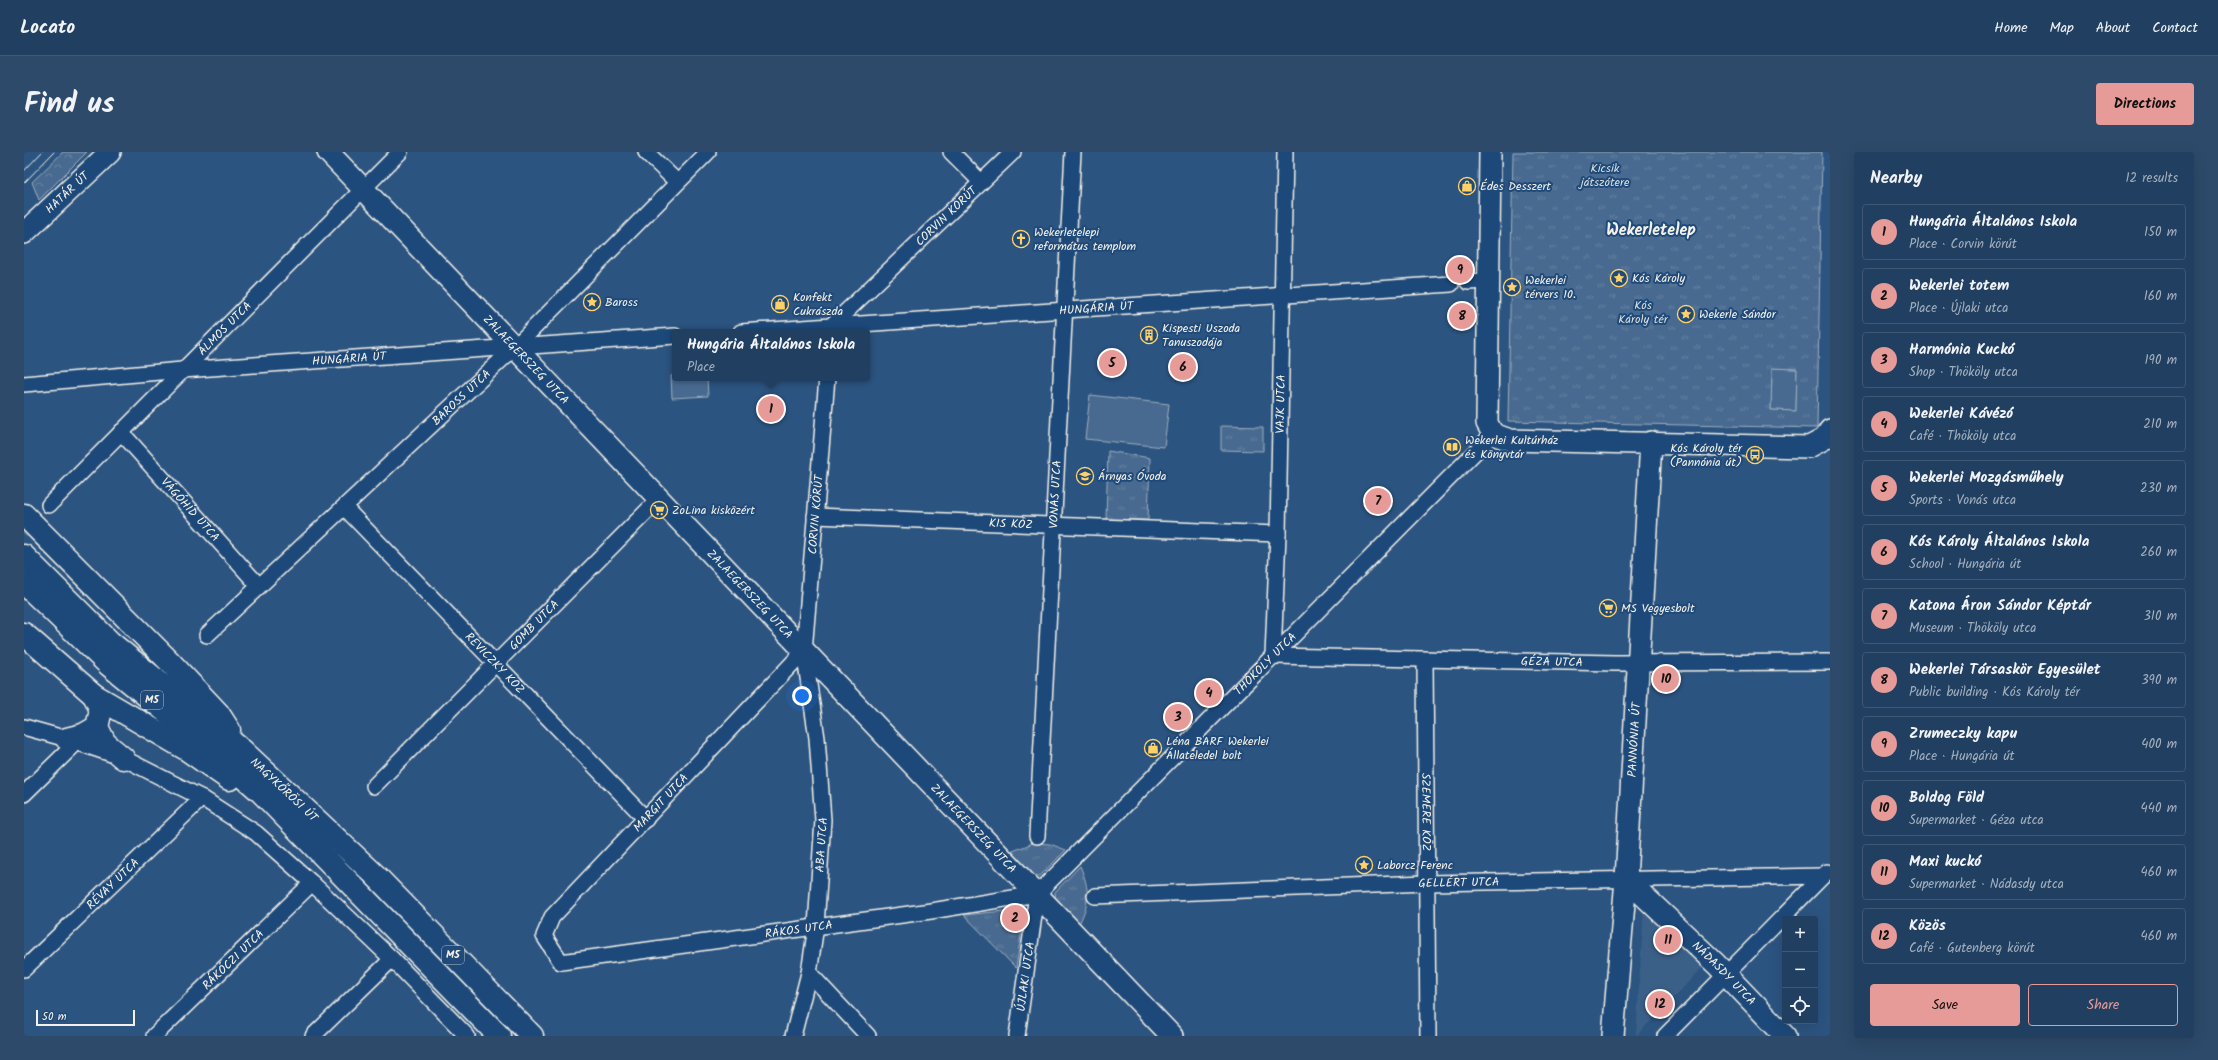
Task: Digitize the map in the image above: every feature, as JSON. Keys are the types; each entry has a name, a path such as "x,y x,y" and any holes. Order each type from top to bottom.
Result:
{"main road":[{"path":"24,515 95,585 218,713 243,751"},
{"name":"NAGYKŐRÖSI ÚT","path":"24,556 111,643 243,751 374,874 532,1036"},
{"name":"NAGYKŐRÖSI ÚT","path":"24,583 109,665 236,768 499,1036"},
{"path":"24,634 94,695 186,748 252,796 282,814"},
{"path":"94,695 101,710 97,727 105,743 123,758"},
{"path":"72,740 97,727"}],"street":[{"name":"HATÁR ÚT","path":"24,234 110,152"},
{"name":"ZALAEGERSZEG UTCA","path":"328,152 1172,1036"},
{"name":"ÁLMOS UTCA","path":"49,505 400,152"},
{"path":"646,152 677,182"},
{"name":"BAROSS UTCA","path":"207,635 515,347 708,152"},
{"path":"951,152 981,182"},
{"name":"CORVIN KÖRÚT","path":"831,329 1013,152"},
{"name":"VONÁS UTCA","path":"1037,836 1073,152"},
{"name":"VAJK UTCA","path":"1273,656 1278,534 1285,152"},
{"path":"1490,152 1487,423 1493,434 1510,440 1651,442 1809,447 1828,438"},
{"path":"1468,282 1489,281"},
{"name":"HUNGÁRIA ÚT","path":"831,329 1065,310 1452,284"},
{"name":"HUNGÁRIA ÚT","path":"24,384 182,370 672,336"},
{"name":"CORVIN KÖRÚT","path":"804,651 827,381"},
{"name":"VÁGÓHÍD UTCA","path":"121,432 259,586"},
{"name":"THÖKÖLY UTCA","path":"1037,894 1493,434"},
{"name":"PANNÓNIA ÚT","path":"1614,1036 1626,879 1651,442"},
{"name":"GOMB UTCA","path":"374,786 659,499"},
{"name":"REVICZKY KÖZ","path":"344,507 646,818"},
{"name":"KIS KÖZ","path":"815,516 1278,534"},
{"name":"MARGIT UTCA","path":"561,962 544,936 552,917 804,651"},
{"name":"ABA UTCA","path":"793,1036 809,973 816,926 823,820 817,738 804,651"},
{"name":"GÉZA UTCA","path":"1273,656 1639,663 1830,662"},
{"name":"SZEMERE KÖZ","path":"1425,660 1428,1036"},
{"path":"24,727 72,740 123,758 202,798 256,833 392,958 467,1036"},
{"path":"24,794 72,740"},
{"name":"RÉVAY UTCA","path":"24,969 202,798"},
{"path":"1665,1036 1725,973 1826,872"},
{"name":"GELLÉRT UTCA","path":"1095,896 1426,883 1626,879 1826,872"},
{"name":"NÁDASDY UTCA","path":"1626,879 1725,973 1785,1036"},
{"name":"RÁKÓCZI UTCA","path":"154,1036 312,883"},
{"name":"RÁKOS UTCA","path":"561,962 931,911 1037,894"},
{"name":"ÚJLAKI UTCA","path":"1017,1036 1037,894"},
{"path":"313,1036 392,958"},
{"path":"809,973 868,1036"}],"shaded area":[{"path":"1644,907 1703,967 1636,1036"}],"green space":[{"path":"63,152 87,152 39,200 32,182"},
{"name":"Kós Károly tér","path":"1513,152 1822,152 1817,428 1508,421","holes":["1772,368 1797,369 1796,411 1771,410"]},
{"path":"1772,368 1797,369 1796,411 1771,410"},
{"path":"671,376 672,381 707,381 708,396 672,398"},
{"path":"1090,395 1169,404 1164,447 1085,439"},
{"path":"1221,426 1263,427 1263,451 1221,450"},
{"path":"1108,451 1150,458 1148,520 1106,519"},
{"path":"1033,843 1050,844 1066,850 1040,876 1030,875 1008,853"},
{"path":"1080,866 1086,882 1087,903 1078,926 1056,903 1055,892"},
{"path":"1004,911 1022,928 1016,968 964,915"}],"tram line":[{"path":"24,171 42,152"},
{"path":"24,183 54,152"}],"place":[{"name":"Édes Desszert","path":"1467,186"},
{"name":"Wekerletelepi református templom","path":"1021,239"},
{"name":"Zrumeczky kapu","path":"1460,270"},
{"name":"Kós Károly","path":"1619,278"},
{"name":"Wekerlei térvers 10.","path":"1512,287"},
{"name":"Baross","path":"592,302"},
{"name":"Konfekt Cukrászda","path":"780,304"},
{"name":"Wekerle Sándor","path":"1686,314"},
{"name":"Wekerlei Társaskör Egyesület","path":"1462,316"},
{"name":"Kispesti Uszoda Tanuszodája","path":"1149,335"},
{"name":"Wekerlei Mozgásműhely","path":"1112,363"},
{"name":"Kós Károly Általános Iskola","path":"1183,367"},
{"name":"Hungária Általános Iskola","path":"771,409"},
{"name":"Wekerlei Kultúrház és Könyvtár","path":"1452,447"},
{"name":"Kós Károly tér (Pannónia út)","path":"1755,455"},
{"name":"Árnyas Óvoda","path":"1085,476"},
{"name":"Katona Áron Sándor Képtár","path":"1378,501"},
{"name":"ZoLina kisközért","path":"659,510"},
{"name":"MS Vegyesbolt","path":"1608,608"},
{"name":"Boldog Föld","path":"1666,679"},
{"name":"Wekerlei Kávézó","path":"1209,693"},
{"name":"Harmónia Kuckó","path":"1178,717"},
{"name":"Léna BARF Wekerlei Állateledel bolt","path":"1153,748"},
{"name":"Laborcz Ferenc","path":"1364,865"},
{"name":"Wekerlei totem","path":"1015,918"},
{"name":"Maxi kuckó","path":"1668,940"},
{"name":"Közös","path":"1660,1004"}],"district":[{"name":"Wekerletelep","path":"1651,230"}],"park label":[{"name":"Kicsik játszótere","path":"1605,175"}]}
